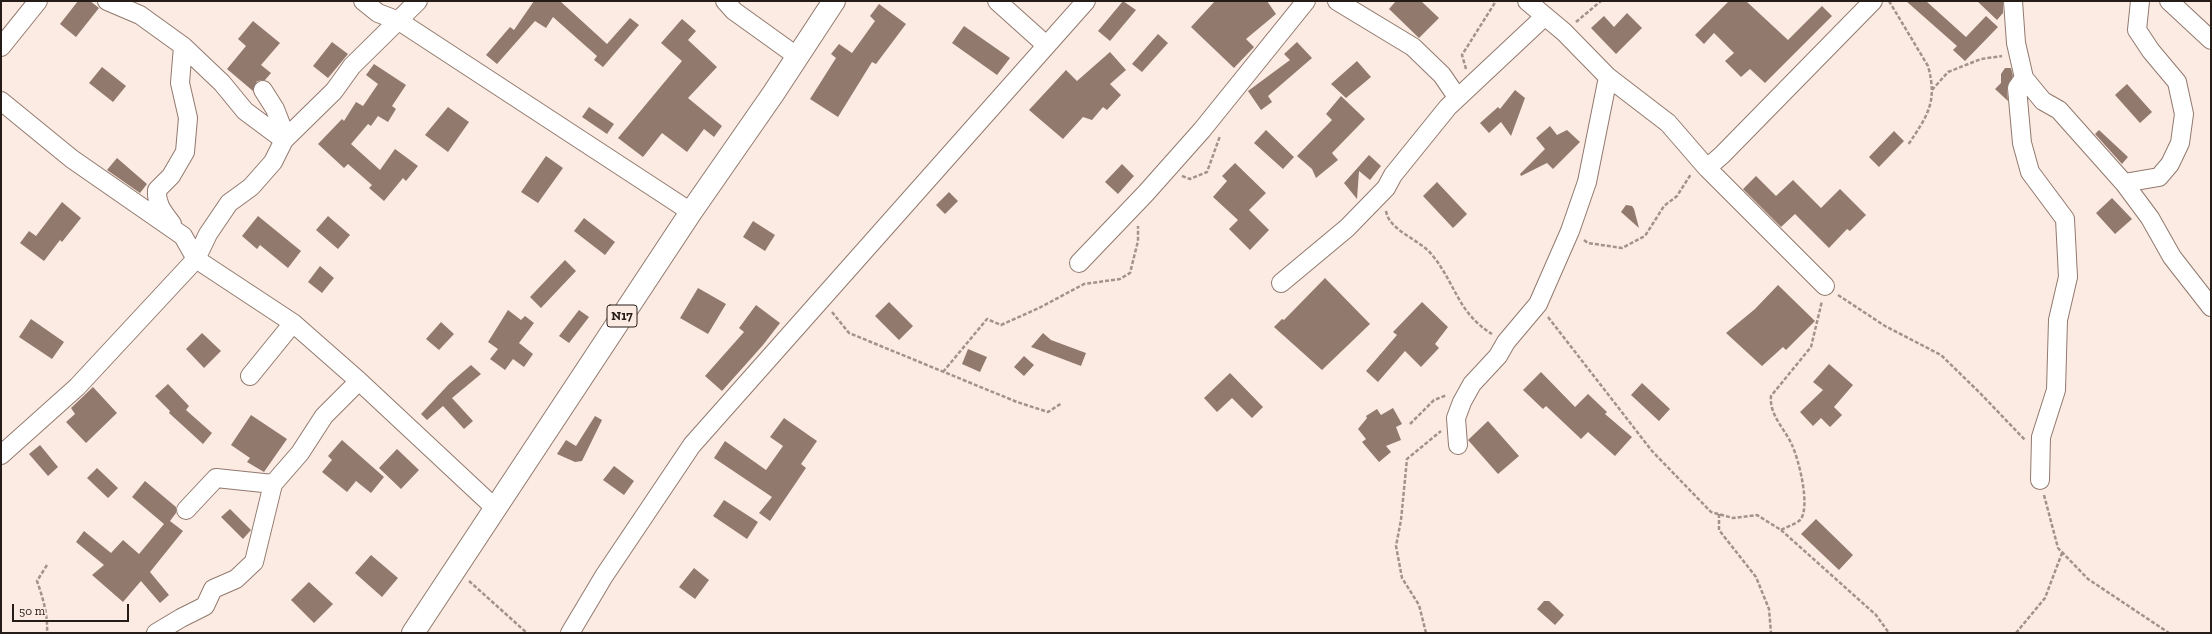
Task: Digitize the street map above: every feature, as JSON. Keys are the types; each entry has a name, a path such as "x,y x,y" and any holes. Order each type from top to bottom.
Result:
{"main road":[{"name":"N17","path":"413,633 691,212 834,1"}],"street":[{"path":"1,47 38,1"},
{"path":"363,1 378,13 399,21 691,212"},
{"path":"1,455 77,387 196,259 208,234 229,203 250,187 273,162 284,140 334,91 352,66 418,1"},
{"path":"725,1 734,11 798,56"},
{"path":"997,1 1046,45"},
{"path":"570,633 608,570 692,445 1086,1"},
{"path":"1079,263 1146,193 1228,100 1306,1"},
{"path":"1337,1 1358,16 1413,47 1442,75 1457,97"},
{"path":"1527,1 1544,17 1564,32 1608,77 1668,123 1703,164 1825,286"},
{"path":"1703,164 1722,155 1873,1"},
{"path":"2013,1 2019,54 2024,78 2043,102 2059,110 2124,183 2150,218 2172,257 2211,307"},
{"path":"2124,183 2159,177 2170,164 2180,143 2184,114 2178,82 2151,51 2137,30 2140,1"},
{"path":"2169,1 2211,40"},
{"path":"109,2 140,16 183,46 222,83 246,111 284,140"},
{"path":"1281,283 1347,228 1386,188 1393,175 1457,97 1544,17"},
{"path":"183,46 180,83 188,118 185,152 171,176 157,190 157,200 163,212 183,236 196,259 293,323 359,381 495,508"},
{"path":"1458,445 1456,418 1472,384 1498,356 1506,342 1538,304 1570,231 1587,182 1608,77"},
{"path":"2024,78 2017,88 2022,143 2030,172 2065,219 2068,277 2058,320 2056,390 2042,436 2040,480"},
{"path":"263,90 275,109 282,127 284,140"},
{"path":"1,101 72,159 183,236"},
{"path":"250,376 293,323"},
{"path":"156,633 205,606 213,589 236,579 254,562 273,484 300,453 324,416 359,381"},
{"path":"186,510 216,478 273,484"}],"path":[{"path":"1470,85 1462,55 1496,1"},
{"path":"1564,32 1601,1"},
{"path":"1889,1 1928,66 1932,91 1929,112 1908,145"},
{"path":"1932,91 1948,72 1981,59 2019,54"},
{"path":"1570,231 1588,243 1622,248 1645,236 1664,206 1677,196 1703,164"},
{"path":"1167,170 1190,179 1207,172"},
{"path":"1386,188 1386,213 1397,230 1412,237 1424,246 1442,270 1463,308 1481,327 1506,342"},
{"path":"943,372 987,319 1001,325 1084,284 1120,279 1130,273 1138,241 1138,218 1146,193"},
{"path":"1781,530 1800,520 1806,507 1799,466 1792,445 1770,404 1771,396 1811,347 1825,286 1885,326 1941,355 1980,393 2030,446"},
{"path":"822,299 849,333 1017,402 1048,412 1062,403"},
{"path":"1538,304 1563,339 1652,451 1711,512 1733,518 1757,515 1781,530 1876,615 1888,633"},
{"path":"1410,424 1434,400 1472,384"},
{"path":"1426,633 1419,605 1402,578 1396,546 1401,520 1407,459 1456,418"},
{"path":"2040,480 2058,548 2062,553 2088,579 2169,633"},
{"path":"1719,514 1719,530 1756,577 1769,609 1771,633"},
{"path":"2016,633 2045,598 2062,553"},
{"path":"47,565 37,581 43,597 48,622 47,633"},
{"path":"456,568 527,633"}],"building":[{"path":"78,1 90,1 99,8 76,37 60,24"},
{"path":"534,1 560,1 607,44 630,18 639,25 603,67 594,60 597,56 553,17 546,28 535,21 497,64 486,55 510,27 514,30"},
{"path":"1123,1 1136,10 1110,41 1098,31"},
{"path":"1215,1 1267,1 1276,14 1246,39 1254,47 1234,68 1191,27"},
{"path":"1396,1 1421,1 1439,18 1419,38 1389,9"},
{"path":"1729,1 1746,1 1788,40 1822,6 1832,16 1765,83 1750,69 1741,77 1725,61 1734,53 1714,33 1704,44 1695,35"},
{"path":"1906,1 1926,1 1966,37 1986,16 1998,27 1965,61 1953,50 1957,46"},
{"path":"1977,1 2003,1 2003,13 1997,20"},
{"path":"879,4 906,24 876,64 872,62 838,117 810,99 836,58 831,54 839,44 852,53 875,21 870,16"},
{"path":"1627,13 1642,28 1616,54 1591,28 1604,16 1614,27"},
{"path":"682,19 696,31 688,40 717,67 688,98 722,126 714,137 704,129 687,152 662,133 643,157 618,138 682,61 661,43"},
{"path":"253,21 280,43 261,65 271,73 265,80 257,81 253,91 227,69 246,46 238,39"},
{"path":"964,26 1010,58 997,75 952,43"},
{"path":"1158,34 1168,43 1142,72 1132,64"},
{"path":"332,42 348,54 328,78 313,66"},
{"path":"1297,42 1312,58 1268,96 1272,102 1261,110 1248,91 1290,60 1284,54"},
{"path":"1110,52 1126,70 1110,84 1121,95 1107,110 1103,107 1092,120 1083,117 1063,139 1029,110 1066,70 1077,81"},
{"path":"1357,61 1371,77 1346,98 1331,84"},
{"path":"374,64 406,85 392,106 396,109 388,122 378,116 371,126 368,124 351,144 380,170 395,149 418,166 406,181 403,178 384,201 369,188 372,185 348,164 344,168 318,144 342,119 344,121 356,102 363,106 378,84 366,75"},
{"path":"102,67 126,86 113,102 89,83"},
{"path":"2005,68 2011,68 2013,76 2007,88 2008,101 1995,89 2001,83 2001,74"},
{"path":"2127,84 2152,112 2140,123 2115,95"},
{"path":"1515,90 1525,98 1511,136 1501,122 1489,133 1480,123 1498,107 1500,109"},
{"path":"1341,96 1365,119 1332,153 1338,160 1316,178 1312,169 1297,156 1332,120 1326,114"},
{"path":"448,107 469,122 448,152 425,135"},
{"path":"589,107 614,124 607,134 582,117"},
{"path":"1550,126 1557,135 1567,130 1580,142 1553,169 1547,163 1521,176 1520,174 1545,149 1536,138"},
{"path":"1266,130 1294,157 1283,169 1254,143"},
{"path":"2099,130 2128,157 2122,164 2095,134"},
{"path":"1894,131 1904,141 1879,167 1869,157"},
{"path":"1369,155 1381,166 1370,180 1359,171 1357,199 1344,183"},
{"path":"546,156 563,168 538,203 521,192"},
{"path":"117,158 147,184 140,193 107,170"},
{"path":"1235,163 1266,193 1249,210 1269,230 1250,250 1229,229 1238,220 1213,197 1227,181 1222,176"},
{"path":"1122,164 1134,176 1118,194 1105,182"},
{"path":"1756,176 1776,196 1793,180 1821,208 1840,189 1866,215 1850,231 1847,229 1829,248 1795,214 1781,227 1743,189"},
{"path":"1437,182 1467,214 1453,228 1423,196"},
{"path":"949,192 958,201 945,214 936,205"},
{"path":"2112,198 2132,219 2115,234 2096,213"},
{"path":"62,202 81,218 62,242 60,240 44,261 20,243 29,231 36,236"},
{"path":"1626,205 1632,206 1634,209 1639,228 1621,212"},
{"path":"258,216 301,251 288,268 260,245 257,249 242,236"},
{"path":"328,216 350,235 338,249 316,230"},
{"path":"584,218 615,242 605,255 574,231"},
{"path":"753,221 775,235 765,251 743,237"},
{"path":"565,260 576,271 541,308 530,297"},
{"path":"320,266 334,278 322,293 308,282"},
{"path":"1325,278 1370,324 1322,370 1274,327 1282,319 1284,320"},
{"path":"1778,285 1815,321 1786,350 1783,347 1762,366 1726,333 1755,309"},
{"path":"698,288 726,304 708,334 680,318"},
{"path":"889,302 913,326 899,340 875,316"},
{"path":"1422,302 1448,327 1435,344 1439,348 1421,367 1405,351 1378,382 1366,371 1397,335 1393,332"},
{"path":"756,305 780,323 763,345 722,391 705,376 744,332 739,328"},
{"path":"508,310 521,320 525,316 534,323 519,343 533,354 524,367 513,359 505,370 490,359 498,349 488,342"},
{"path":"579,310 589,317 569,343 559,336"},
{"path":"31,319 64,342 52,359 19,337"},
{"path":"441,322 454,334 439,350 426,339"},
{"path":"202,333 221,351 204,368 186,349"},
{"path":"1043,333 1051,340 1086,353 1081,366 1031,347"},
{"path":"968,349 987,357 980,372 962,364"},
{"path":"1024,356 1034,365 1024,376 1014,367"},
{"path":"1829,364 1853,385 1834,407 1842,415 1830,427 1821,418 1813,426 1800,412 1823,390 1813,382"},
{"path":"471,365 481,374 452,398 473,421 464,429 443,406 427,420 421,414 449,384"},
{"path":"1541,372 1575,407 1588,394 1607,412 1605,414 1632,437 1615,456 1588,432 1581,439 1546,406 1543,409 1523,390"},
{"path":"1230,373 1263,407 1252,418 1232,398 1217,412 1204,398"},
{"path":"1642,383 1670,409 1659,421 1631,395"},
{"path":"168,384 189,406 186,410 212,433 203,444 169,413 170,411 155,396"},
{"path":"93,387 117,413 86,443 66,422 75,414 71,408"},
{"path":"1393,408 1402,424 1396,427 1401,440 1386,446 1391,452 1379,462 1362,442 1366,439 1358,429 1367,418 1366,416 1377,409 1381,415"},
{"path":"251,415 287,439 264,472 247,462 250,458 231,445"},
{"path":"595,416 602,420 582,461 575,462 557,454 566,440 576,446"},
{"path":"784,418 817,441 801,464 806,468 770,521 759,513 772,497 714,458 725,441 766,470 783,446 770,437"},
{"path":"1488,421 1519,456 1498,474 1468,440"},
{"path":"342,440 384,477 371,493 356,481 347,492 322,472 332,460 328,456"},
{"path":"40,445 58,467 48,476 29,454"},
{"path":"397,449 419,470 401,489 379,468"},
{"path":"614,466 634,481 624,495 603,480"},
{"path":"97,468 118,488 108,498 87,478"},
{"path":"145,481 176,507 176,513 170,521 183,531 150,572 169,595 160,603 141,581 123,602 92,575 104,565 76,542 84,531 111,553 123,540 139,554 164,524 132,497"},
{"path":"724,500 758,522 747,539 713,516"},
{"path":"230,509 251,530 243,539 221,517"},
{"path":"1816,519 1853,555 1839,570 1801,534"},
{"path":"371,555 398,578 382,597 355,573"},
{"path":"694,568 709,580 695,599 679,587"},
{"path":"309,582 333,604 314,623 291,600"},
{"path":"1544,601 1549,601 1564,615 1555,625 1537,609"}]}
